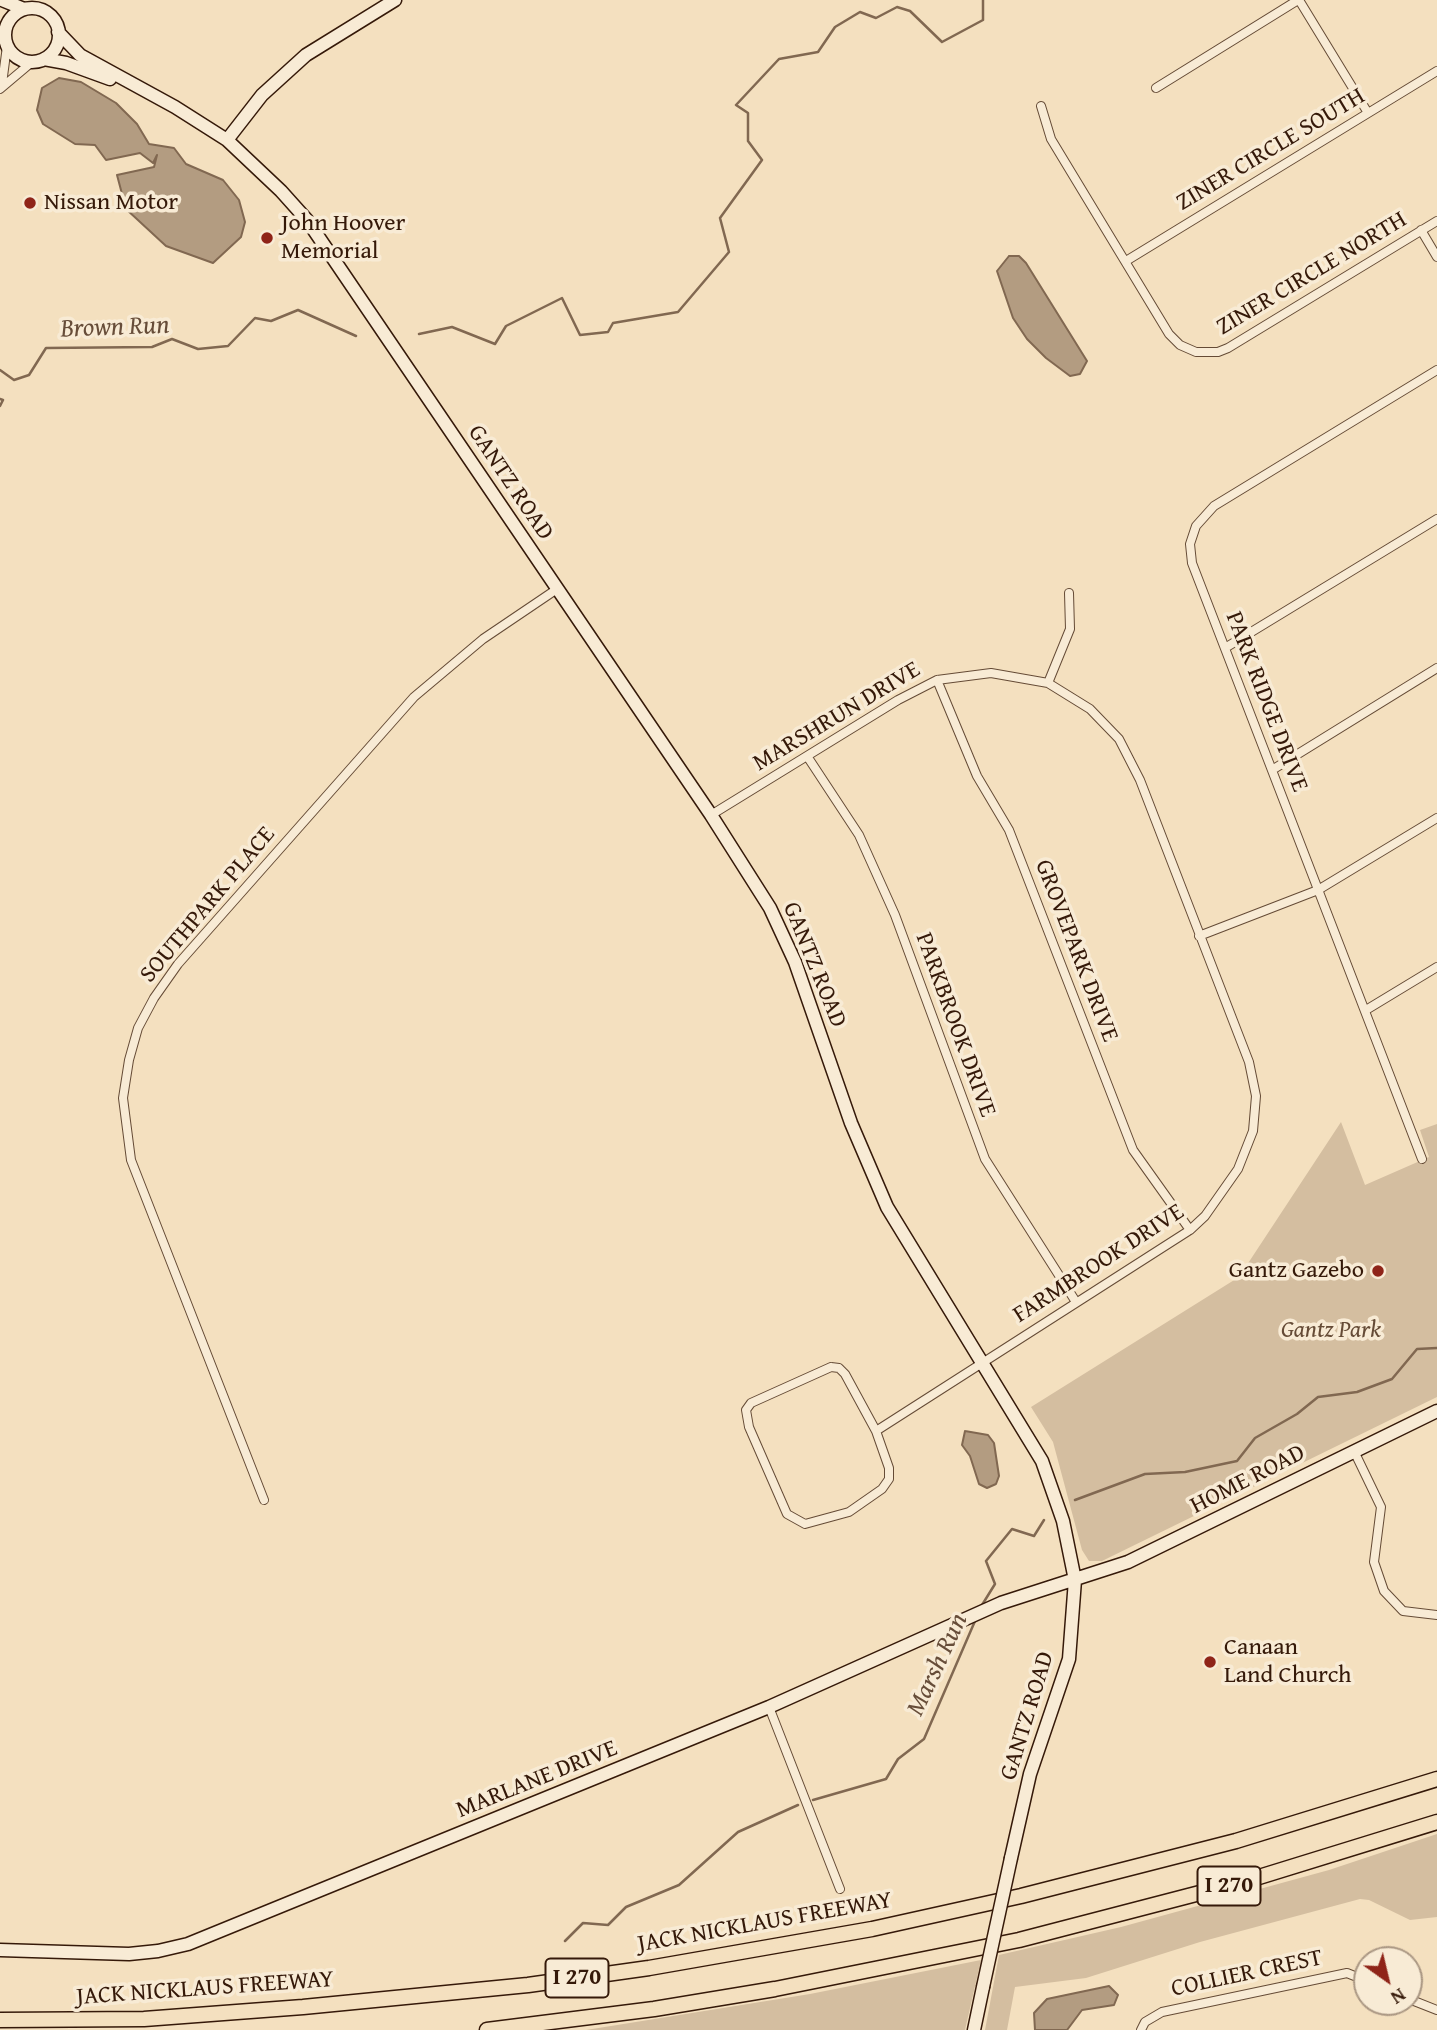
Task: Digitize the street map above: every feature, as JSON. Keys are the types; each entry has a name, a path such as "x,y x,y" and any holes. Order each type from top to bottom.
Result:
{"highway":[{"name":"JACK NICKLAUS FREEWAY","path":"0,2020 144,2019 416,1997 582,1977 771,1947 884,1926 1122,1871 1249,1837 1437,1779"},
{"name":"I 270","path":"487,2030 735,1996 1019,1940 1246,1881 1437,1822"},
{"path":"0,2010 75,2021"}],"main road":[{"path":"0,19 7,46 19,58 38,60 57,44 56,24 44,11 24,9 2,0"},
{"path":"227,140 261,95 306,55 395,0"},
{"path":"5,32 11,18 24,9"},
{"name":"GANTZ ROAD","path":"58,32 72,50 175,107 227,140 281,191 307,220 711,815 759,890 782,934 851,1123 887,1207 1022,1426 1051,1482 1063,1521 1075,1580 1067,1669 1030,1774 974,2030"},
{"name":"GANTZ ROAD","path":"38,60 66,62 112,79 119,78"},
{"name":"HOME ROAD","path":"1075,1580 1157,1549 1437,1411"},
{"name":"MARLANE DRIVE","path":"0,1950 129,1954 188,1944 769,1707 981,1612 1075,1580"}],"street":[{"path":"1156,88 1298,0 1368,113"},
{"path":"1,87 7,46"},
{"path":"1,87 38,60"},
{"name":"ZINER CIRCLE SOUTH","path":"1126,261 1437,71"},
{"name":"ZINER CIRCLE NORTH","path":"1041,106 1051,139 1174,340 1186,349 1207,354 1228,348 1437,221"},
{"path":"1421,230 1437,257"},
{"name":"PARK RIDGE DRIVE","path":"1422,1159 1189,554 1192,535 1204,515 1214,506 1437,370"},
{"path":"1224,648 1437,519"},
{"name":"SOUTHPARK PLACE","path":"264,1500 133,1169 124,1098 129,1060 138,1028 154,998 178,964 414,697 483,639 557,589"},
{"path":"1048,682 1070,629 1069,593"},
{"path":"1272,769 1437,668"},
{"name":"MARSHRUN DRIVE","path":"711,815 898,699 937,680 991,673 1048,682 1090,709 1119,739 1140,780 1189,911"},
{"name":"GROVEPARK DRIVE","path":"937,680 977,776 1009,830 1133,1150 1190,1230"},
{"name":"PARKBROOK DRIVE","path":"807,756 859,835 895,915 985,1159 1076,1302"},
{"path":"1199,936 1318,890 1437,818"},
{"name":"FARMBROOK DRIVE","path":"876,1431 1190,1230 1205,1216 1238,1169 1253,1131 1256,1096 1249,1062 1189,911"},
{"path":"1366,1010 1437,967"},
{"path":"839,1368 845,1374 876,1431 889,1468 888,1479 882,1489 849,1512 814,1524 794,1520 787,1514 766,1472 749,1427 746,1410 751,1403 822,1369 839,1368"},
{"path":"1353,1451 1381,1507 1374,1562 1384,1591 1403,1611 1437,1615"},
{"path":"769,1707 840,1889"},
{"name":"COLLIER CREST","path":"1141,2030 1145,2022 1162,2012 1347,1973 1353,1975"}],"green space":[{"name":"Gantz Park","path":"1341,1122 1365,1185 1429,1157 1420,1130 1437,1124 1437,1397 1102,1561 1089,1561 1082,1550 1053,1442 1031,1407 1239,1277"},
{"path":"1437,1834 1437,1917 1410,1920 1369,1900 1360,1899 1200,1942 1086,1978 1015,1987 1007,2030 985,2030 999,1955 1121,1927 1329,1870"},
{"path":"981,1960 965,2030 586,2030 810,1994"}],"shaded area":[{"path":"59,78 81,82 116,103 137,124 149,144 174,148 186,164 223,180 239,200 245,222 241,237 213,263 166,246 126,209 117,175 154,167 157,155 153,163 140,153 106,160 95,145 75,144 43,124 37,110 42,88"},
{"path":"1009,256 1019,256 1026,263 1087,361 1080,374 1070,376 1046,358 1027,339 1013,318 997,271"},
{"path":"965,1431 988,1435 994,1443 999,1476 996,1484 987,1488 979,1484 970,1456 962,1445"},
{"path":"1109,1986 1118,1995 1114,2005 1082,2010 1067,2030 1035,2030 1034,2013 1047,1999"}],"waterway":[{"name":"Brown Run","path":"419,334 452,327 495,344 506,326 562,298 580,335 608,332 613,323 678,312 729,252 720,218 762,160 748,141 748,113 736,105 779,59 818,52 835,27 860,12 876,18 897,7 910,11 942,42 983,20 983,0"},
{"name":"Brown Run","path":"0,370 14,380 29,375 46,348 152,347 172,339 198,349 228,346 255,318 271,321 298,310 356,336"},
{"name":"Brown Run","path":"0,399 3,400 0,406"},
{"name":"Marsh Run","path":"1075,1500 1145,1474 1185,1472 1237,1461 1255,1438 1297,1414 1318,1397 1357,1392 1392,1379 1417,1349 1437,1348"},
{"name":"Marsh Run","path":"982,1605 995,1584 986,1561 1012,1529 1034,1536 1044,1520"},
{"name":"Marsh Run","path":"813,1800 886,1779 898,1759 924,1739 975,1621"},
{"name":"Marsh Run","path":"565,1941 583,1923 608,1925 626,1907 679,1885 738,1832 798,1805"}],"place":[{"name":"Nissan Motor","path":"30,203"},
{"name":"John Hoover Memorial","path":"267,238"},
{"name":"Gantz Gazebo","path":"1378,1271"},
{"name":"Canaan Land Church","path":"1210,1662"}]}
